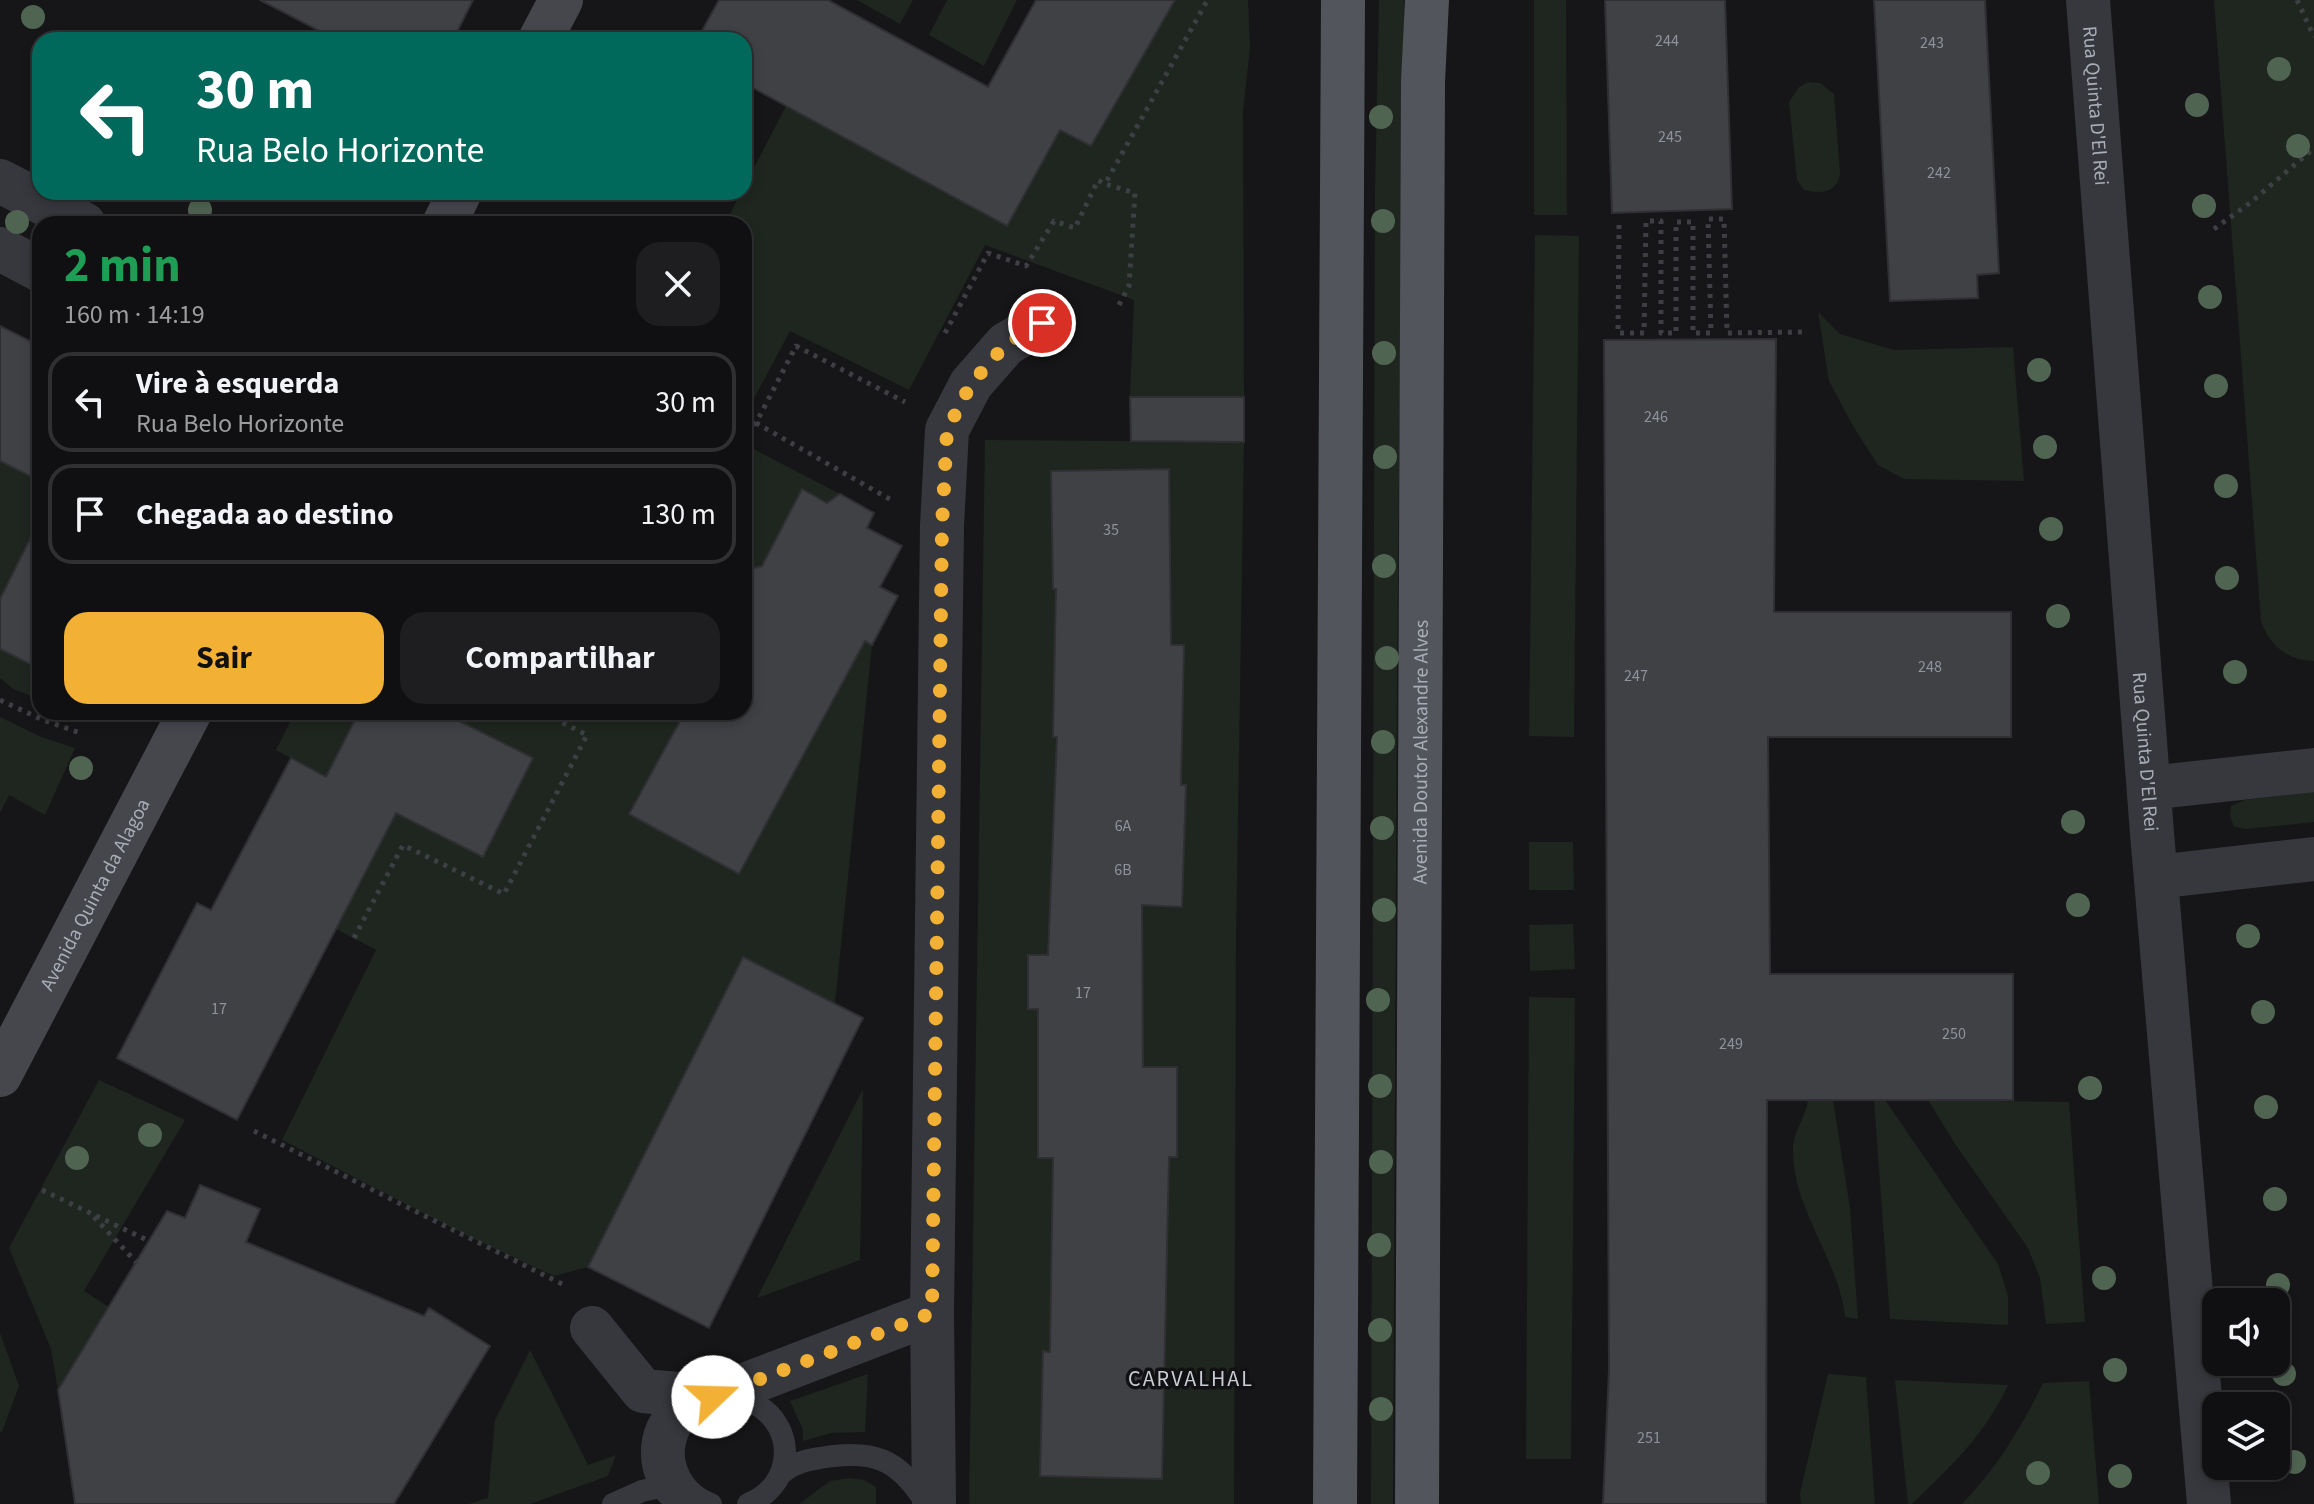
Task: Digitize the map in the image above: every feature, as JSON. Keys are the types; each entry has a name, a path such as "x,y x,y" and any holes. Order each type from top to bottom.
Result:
{"main road":[{"path":"1335,1504 1343,0"},
{"name":"Avenida Doutor Alexandre Alves","path":"1417,1504 1423,82 1427,0"}],"street":[{"path":"544,32 561,0"},
{"name":"Rua Quinta D'El Rei","path":"2088,0 2156,877 2209,1504"},
{"path":"0,181 32,197"},
{"path":"37,200 68,216"},
{"path":"0,249 32,266"},
{"path":"934,1504 932,1313 942,526 947,430 971,384 1006,344 1042,323"},
{"name":"Avenida Quinta da Alagoa","path":"0,1075 186,720"},
{"path":"2149,788 2314,770"},
{"path":"2156,877 2314,859"},
{"path":"592,1328 643,1391 709,1397 932,1313"}],"lane":[{"path":"675,1491 675,1438 689,1415 709,1397 733,1396 764,1408 776,1422 784,1439 785,1456 781,1474"},
{"path":"753,1503 771,1488 788,1466 814,1458 863,1454 887,1461 901,1470 913,1481 927,1504"},
{"path":"613,1504 642,1491 689,1491 711,1504"}],"path":[{"path":"1105,184 1205,0"},
{"path":"2297,0 2314,37"},
{"path":"2214,229 2250,203 2314,148"},
{"path":"944,335 988,253 1026,266 1054,221 1075,228 1098,180 1135,193 1129,286 1119,305"},
{"path":"1619,225 1618,333 1644,333 1646,221 1661,221 1661,333 1676,333 1676,222 1693,222 1693,333 1711,333 1708,219 1724,219 1727,333 1806,332"},
{"path":"752,425 756,423 796,346 915,407"},
{"path":"756,423 901,506"},
{"path":"0,700 32,715"},
{"path":"43,720 83,734"},
{"path":"354,938 403,845 504,894 587,735 557,720"},
{"path":"254,1131 566,1286 592,1328"},
{"path":"42,1190 149,1241"},
{"path":"91,1213 136,1262"}],"shaded area":[{"path":"857,0 913,0 900,24"},
{"path":"947,0 1017,0 984,66 929,35"},
{"path":"1175,0 1248,0 1250,48 1243,111 1244,397 1130,397 1134,300 985,245 909,390 790,331 752,402 752,216 729,216 737,200 752,200 752,172 786,106 1007,226 1044,158 1045,122 1091,146"},
{"path":"1379,0 1404,0 1393,1504 1371,1504 1375,190"},
{"path":"1534,0 1566,0 1567,215 1534,215"},
{"path":"2214,0 2314,0 2314,661 2296,658 2281,650 2269,637 2261,621"},
{"path":"1808,82 1820,83 1834,94 1840,174 1836,185 1822,192 1804,190 1797,180 1789,102 1799,87"},
{"path":"1535,235 1579,236 1574,737 1529,736"},
{"path":"1818,312 1840,334 1894,350 2013,347 2024,481 1904,479 1878,465 1829,381"},
{"path":"985,440 1244,442 1236,939 1234,1504 969,1504"},
{"path":"752,448 840,494 827,503 801,490 762,566 752,569"},
{"path":"0,461 32,477 32,535 0,599"},
{"path":"848,632 872,645 835,1003 743,957 588,1267 554,1276 472,1238 282,1140 376,950 336,929 396,813 483,857 533,759 457,720 681,720 629,814 739,874"},
{"path":"0,649 32,665 32,696 13,689 0,678"},
{"path":"0,717 39,736 75,748 45,815 9,795 0,813"},
{"path":"291,720 355,720 326,777 276,750"},
{"path":"2314,792 2314,822 2247,829 2234,827 2230,816 2231,806 2245,800"},
{"path":"1529,842 1573,842 1574,890 1529,890"},
{"path":"1573,924 1575,969 1530,971 1529,925"},
{"path":"1529,997 1575,998 1571,1459 1526,1459"},
{"path":"99,1080 185,1120 84,1291 109,1307 58,1390 51,1349 9,1248"},
{"path":"863,1089 860,1260 757,1298"},
{"path":"1808,1100 1833,1100 1850,1208 1858,1319 1845,1317 1834,1274 1799,1191 1793,1147"},
{"path":"1874,1100 1885,1100 1998,1264 2008,1296 2008,1325 1890,1319"},
{"path":"1928,1100 2069,1102 2085,1322 2046,1324 2040,1278 2028,1248"},
{"path":"0,1333 19,1386 2,1432 0,1431"},
{"path":"530,1350 588,1465 616,1455 608,1476 530,1504 469,1504 488,1498 495,1420"},
{"path":"868,1374 865,1432 831,1433 803,1441 803,1430 790,1401"},
{"path":"1828,1374 1866,1377 1875,1504 1801,1504 1800,1493"},
{"path":"1895,1380 2008,1385 1978,1435 1912,1504 1908,1504"},
{"path":"2089,1381 2099,1504 1962,1504 2007,1447 2043,1383"},
{"path":"849,1478 864,1480 876,1487 876,1504 799,1504 830,1481"}],"building":[{"path":"260,0 473,0 457,32 322,32"},
{"path":"719,0 828,0 988,87 1036,0 1175,0 1091,146 1060,130 1007,226 752,87 752,32 701,32"},
{"path":"1605,0 1725,0 1732,209 1612,213"},
{"path":"1874,0 1985,0 1999,273 1977,275 1978,298 1890,301"},
{"path":"0,326 32,342 32,477 0,461"},
{"path":"1776,339 1774,612 2011,612 2011,737 1768,737 1770,974 2013,974 2013,1100 1767,1100 1766,1504 1603,1504 1609,1370 1604,340"},
{"path":"1130,397 1244,397 1244,442 1131,441"},
{"path":"1169,469 1171,645 1184,645 1181,785 1186,785 1182,907 1142,905 1143,1067 1177,1067 1177,1157 1169,1157 1162,1479 1040,1476 1043,1351 1050,1352 1053,1158 1038,1158 1038,1009 1028,1009 1028,955 1048,955 1057,737 1053,737 1056,589 1053,589 1051,471"},
{"path":"802,489 827,503 840,494 874,513 867,528 902,546 880,587 898,596 872,645 865,641 739,874 629,814 681,720 752,720 752,568 762,566"},
{"path":"32,535 32,665 0,649 0,599"},
{"path":"355,720 457,720 533,758 483,857 396,813 237,1120 117,1058 197,903 211,910 291,758 326,777"},
{"path":"743,957 863,1018 709,1328 588,1267"},
{"path":"200,1185 260,1209 246,1242 424,1316 429,1308 490,1346 394,1504 75,1504 58,1390 167,1211 185,1218"}],"district":[{"name":"CARVALHAL","path":"1191,1378"}],"route":[{"path":"713,1397 932,1313 942,526 947,430 971,384 1006,344 1042,323"}]}
